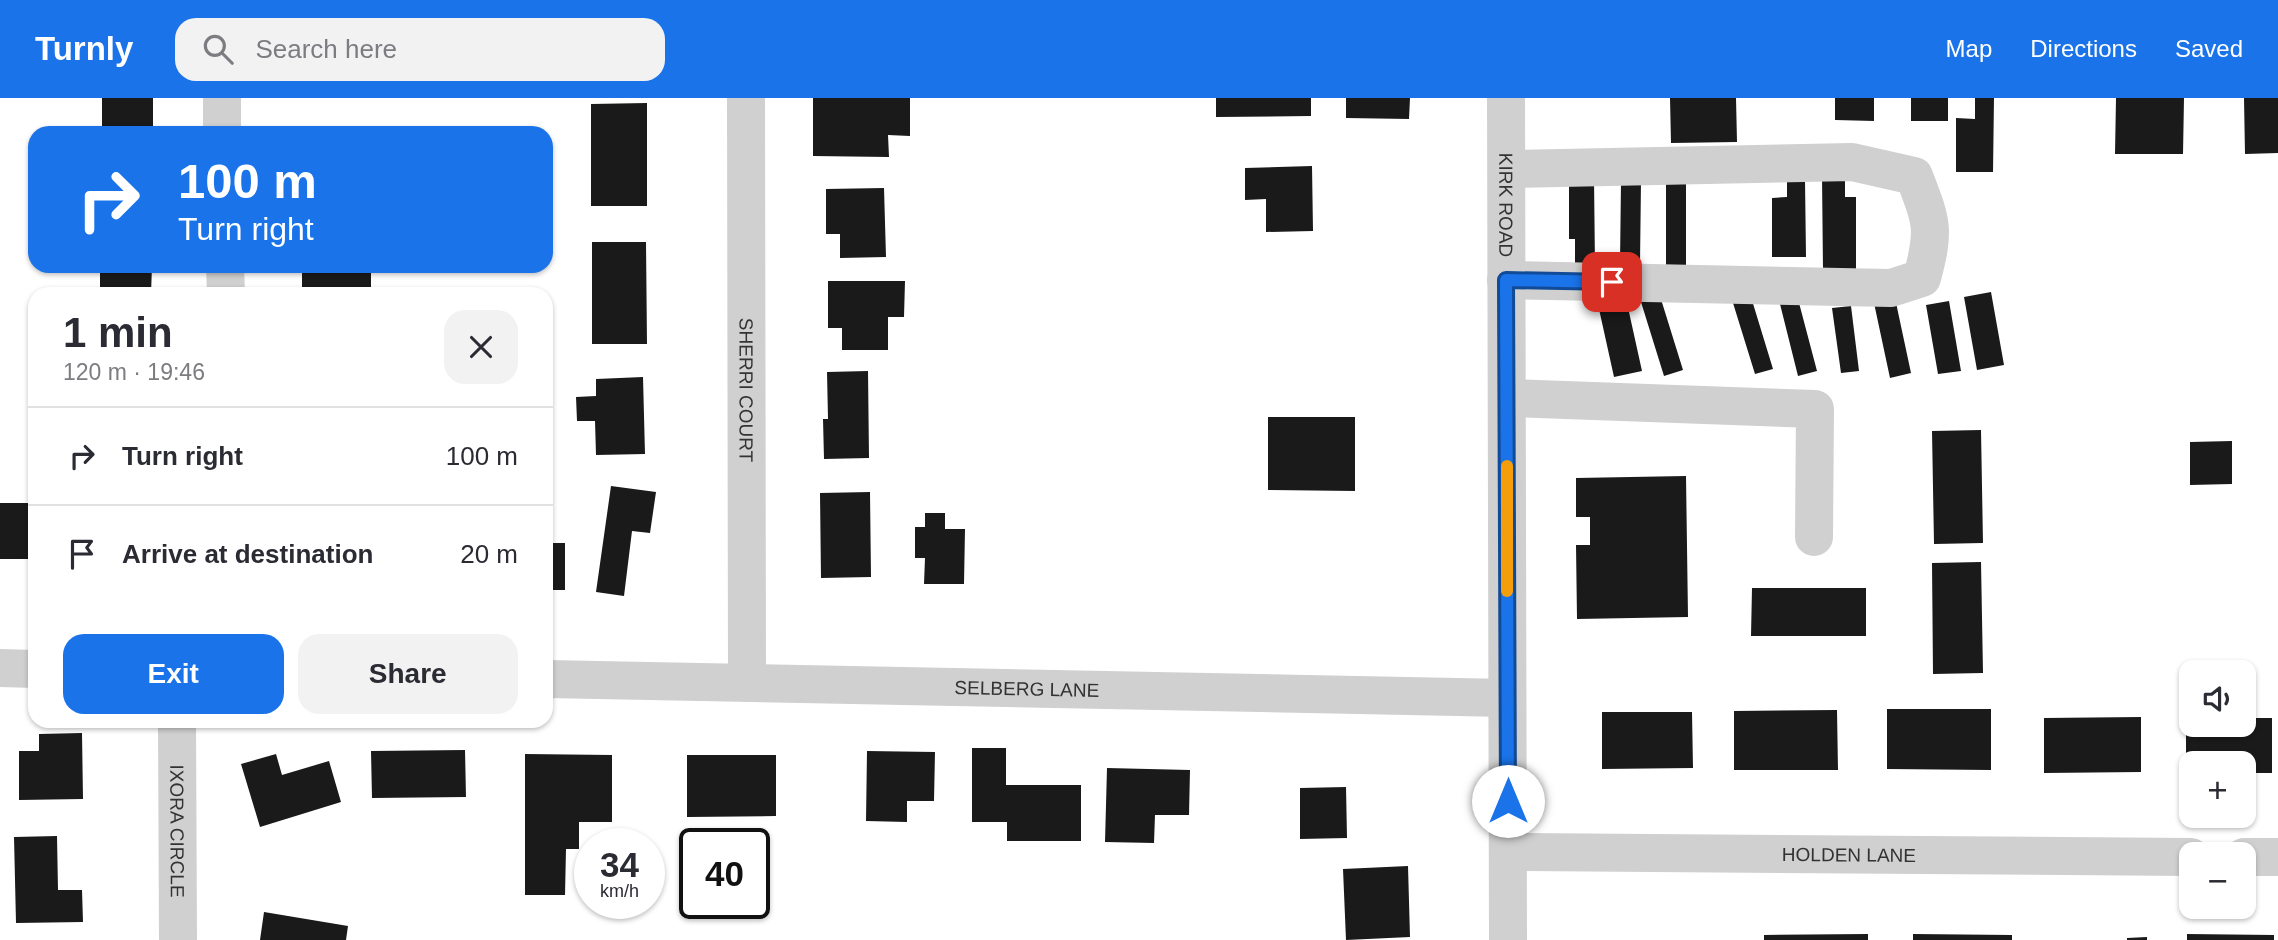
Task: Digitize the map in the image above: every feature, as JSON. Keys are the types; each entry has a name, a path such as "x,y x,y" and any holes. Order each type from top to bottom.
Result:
{"street":[{"path":"222,98 222,126"},
{"name":"SHERRI COURT","path":"746,98 747,683"},
{"name":"KIRK ROAD","path":"1506,98 1508,940"},
{"path":"1506,280 1891,288 1922,278 1933,237 1914,176 1852,162 1507,169"},
{"path":"1507,398 1815,409 1814,537"},
{"path":"0,668 28,669"},
{"name":"SELBERG LANE","path":"553,679 1507,698"},
{"name":"IXORA CIRCLE","path":"177,728 178,940"},
{"name":"HOLDEN LANE","path":"1508,852 2179,857"},
{"path":"2256,857 2278,857"}],"building":[{"path":"102,98 153,98 153,126 102,126"},
{"path":"813,98 910,98 910,136 888,135 889,157 813,156"},
{"path":"1216,98 1311,98 1311,116 1216,117"},
{"path":"1346,98 1410,98 1409,119 1346,118"},
{"path":"1670,98 1736,98 1737,142 1671,143"},
{"path":"1835,98 1874,98 1874,121 1835,120"},
{"path":"1911,98 1948,98 1948,121 1911,121"},
{"path":"1975,98 1994,98 1993,172 1956,172 1956,118 1975,119"},
{"path":"2116,98 2184,98 2183,154 2115,154"},
{"path":"2244,98 2278,98 2278,153 2245,154"},
{"path":"647,103 647,206 591,206 591,104"},
{"path":"1312,166 1313,231 1266,232 1266,199 1245,200 1245,168"},
{"path":"1822,176 1845,176 1845,197 1856,197 1856,270 1823,270"},
{"path":"1594,177 1595,267 1575,268 1575,239 1569,239 1569,178"},
{"path":"1666,179 1686,179 1686,268 1666,268"},
{"path":"1787,180 1805,180 1806,257 1772,257 1772,198 1787,197"},
{"path":"1621,181 1641,181 1640,264 1620,264"},
{"path":"884,188 886,257 840,258 840,234 826,234 826,189"},
{"path":"592,242 646,242 647,344 592,344"},
{"path":"100,273 152,273 151,287 100,287"},
{"path":"302,273 371,273 371,287 302,287"},
{"path":"828,281 905,281 904,317 888,317 888,350 842,350 842,328 828,328"},
{"path":"1991,292 2004,365 1977,370 1964,297"},
{"path":"1660,296 1683,370 1664,376 1641,302"},
{"path":"1751,297 1773,369 1755,374 1733,303"},
{"path":"1895,298 1911,373 1890,378 1874,303"},
{"path":"1798,299 1817,371 1798,376 1780,304"},
{"path":"1949,301 1961,371 1938,374 1926,305"},
{"path":"1627,303 1642,371 1614,377 1599,309"},
{"path":"1851,306 1859,371 1841,373 1832,308"},
{"path":"868,371 869,458 824,459 823,419 828,419 827,372"},
{"path":"643,377 645,454 596,455 595,421 577,421 576,397 596,396 596,379"},
{"path":"1268,417 1355,417 1355,491 1268,490"},
{"path":"1981,430 1983,543 1934,544 1932,431"},
{"path":"2232,441 2232,484 2190,485 2190,442"},
{"path":"1686,476 1688,617 1577,619 1576,545 1590,545 1590,517 1576,517 1576,478"},
{"path":"611,486 656,492 650,533 632,531 624,596 596,592"},
{"path":"870,492 871,577 821,578 820,493"},
{"path":"0,503 28,503 28,559 0,559"},
{"path":"925,513 945,513 945,529 965,529 964,584 924,584 925,558 915,558 915,527 925,527"},
{"path":"553,543 565,543 565,590 553,590"},
{"path":"1981,562 1983,673 1933,674 1932,563"},
{"path":"1752,588 1866,588 1866,636 1751,636"},
{"path":"1887,709 1991,709 1991,770 1887,769"},
{"path":"1837,710 1838,770 1734,770 1734,711"},
{"path":"1602,712 1692,712 1693,768 1602,769"},
{"path":"2141,717 2141,772 2044,773 2044,718"},
{"path":"2256,718 2272,718 2272,773 2256,773 2256,751 2186,751 2186,737 2256,737"},
{"path":"82,733 83,799 19,800 19,751 39,751 39,734"},
{"path":"972,748 1006,748 1006,785 1081,785 1081,841 1007,841 1007,822 972,822"},
{"path":"465,750 466,797 372,798 371,751"},
{"path":"867,751 935,752 934,801 907,801 907,822 866,821"},
{"path":"276,754 282,775 329,761 341,802 260,827 241,764"},
{"path":"525,754 612,755 612,822 579,822 579,828 574,828 574,849 566,849 565,895 525,895"},
{"path":"687,755 776,755 776,816 687,817"},
{"path":"1107,768 1190,770 1189,815 1155,815 1154,843 1105,842"},
{"path":"1346,787 1347,838 1300,839 1300,788"},
{"path":"57,836 58,890 82,890 83,922 16,923 14,837"},
{"path":"1408,866 1410,937 1346,940 1343,869"},
{"path":"264,912 348,926 346,940 260,940"},
{"path":"1868,934 1868,940 1764,940 1764,935"},
{"path":"1913,934 2012,935 2012,940 1913,940"},
{"path":"2187,934 2274,935 2274,940 2187,940"},
{"path":"2147,937 2147,940 2127,940 2127,938"}],"slow traffic":[{"path":"1507,466 1507,591"}],"route":[{"path":"1508,801 1506,280 1612,282"}]}
